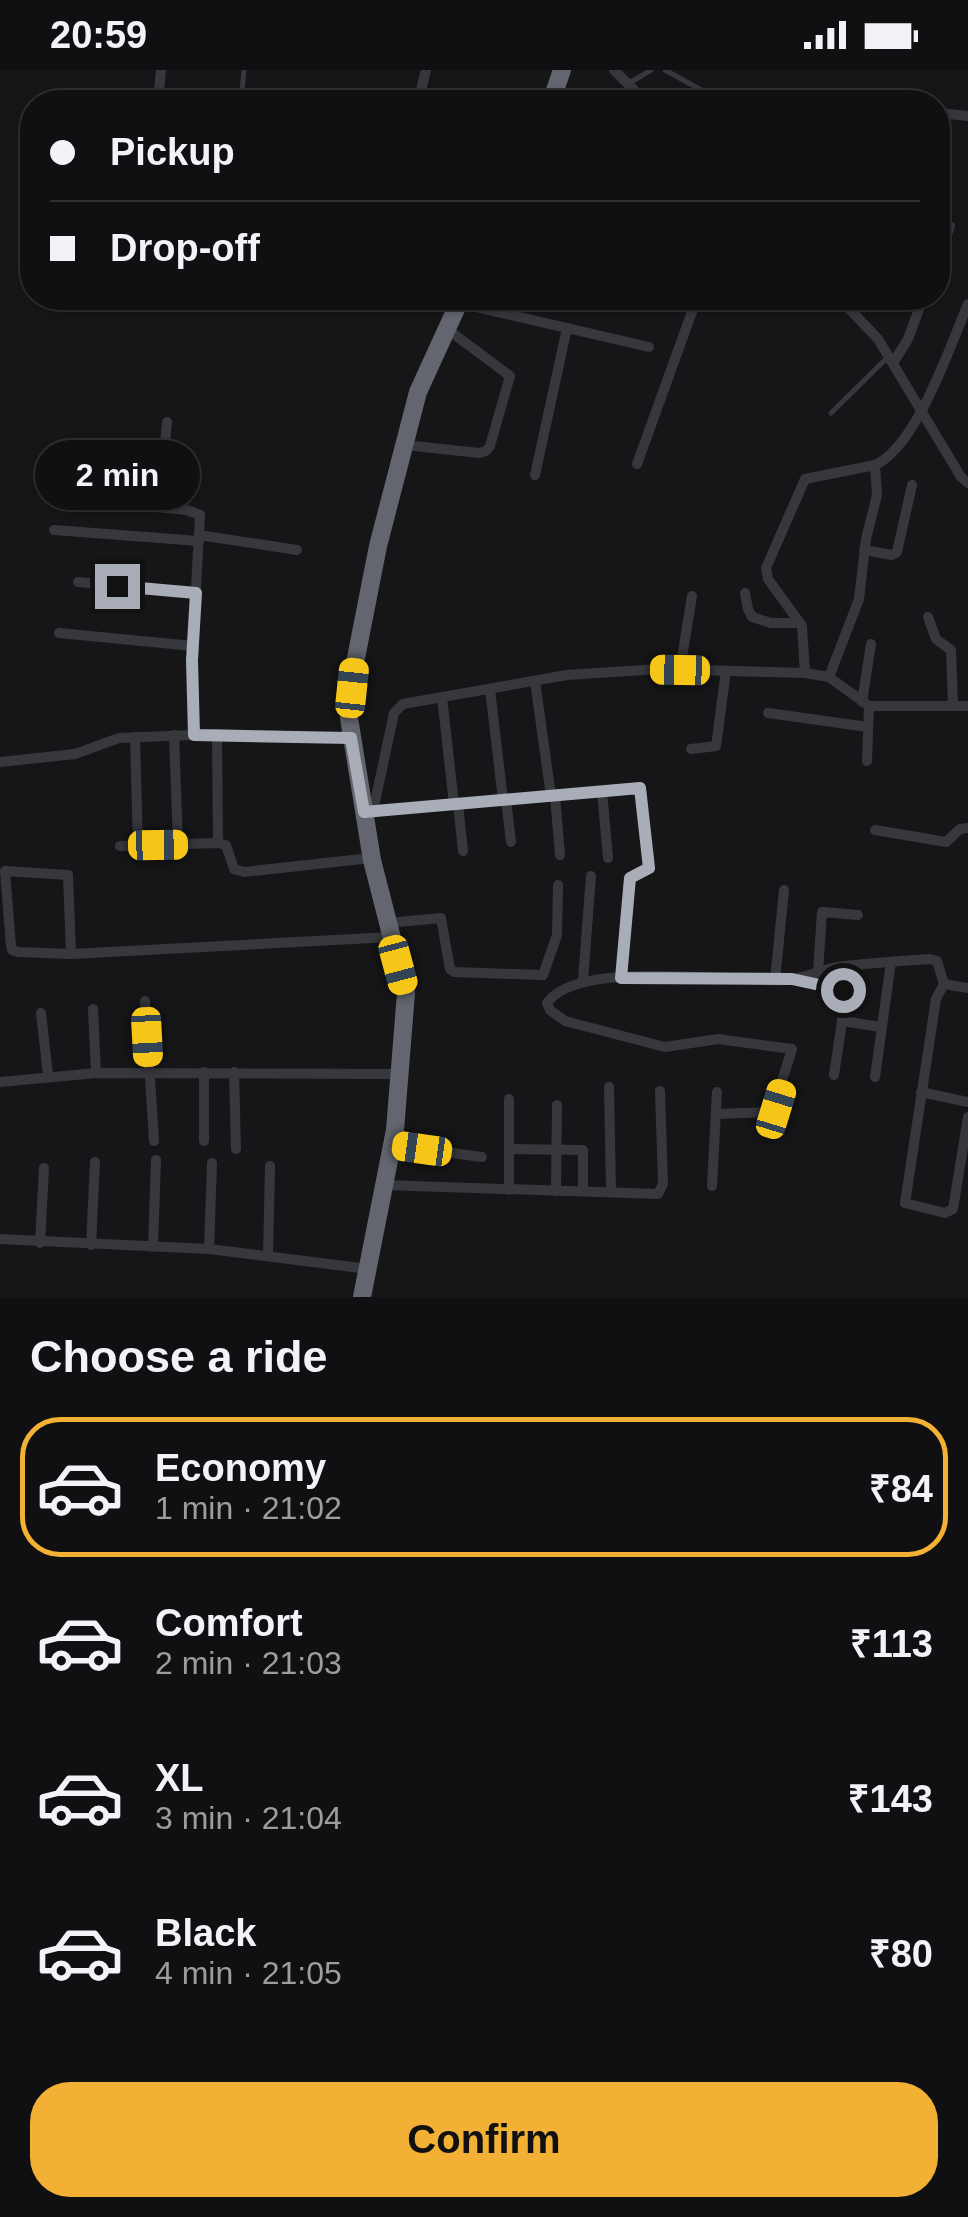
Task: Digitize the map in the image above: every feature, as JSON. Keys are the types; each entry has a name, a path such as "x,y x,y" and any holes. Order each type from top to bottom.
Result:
{"highway":[{"path":"362,1297 392,1145 406,994 371,858 368,812 349,718 356,658 378,546 418,392 456,310"}],"street":[{"path":"614,70 634,90"},
{"path":"805,673 804,633 766,574 802,483 811,475 884,460 922,413 968,304"},
{"path":"498,310 649,347"},
{"path":"637,464 692,310"},
{"path":"850,310 878,339 968,483"},
{"path":"891,359 908,339 919,310"},
{"path":"535,475 566,328"},
{"path":"405,445 479,453 490,446 510,376 447,330"},
{"path":"160,508 166,422"},
{"path":"829,677 857,605 864,550 877,496 874,465"},
{"path":"864,550 892,555 898,552 912,485"},
{"path":"119,503 200,515 193,646 194,735"},
{"path":"54,530 199,538 297,550"},
{"path":"78,582 196,593"},
{"path":"745,592 752,617 771,623 800,623"},
{"path":"680,670 692,596"},
{"path":"928,616 936,639 951,650 953,706"},
{"path":"59,633 193,646"},
{"path":"867,761 866,704 872,644"},
{"path":"621,978 630,878 649,868 640,788 368,812 397,708 578,674 680,670 805,673 829,677 866,704 968,706"},
{"path":"691,749 716,746 726,671"},
{"path":"535,681 560,855"},
{"path":"490,688 511,842"},
{"path":"442,697 463,851"},
{"path":"768,712 868,727"},
{"path":"217,734 218,843"},
{"path":"0,762 68,756 111,740 134,737 217,734 351,738"},
{"path":"174,736 178,844"},
{"path":"134,737 138,845"},
{"path":"602,791 608,858"},
{"path":"875,830 946,842 960,829 968,828"},
{"path":"120,846 218,843 226,845 234,869 244,872 371,858"},
{"path":"71,954 68,875 6,872 12,950 71,954 390,930 442,918 450,968 454,972 543,975 557,935 558,886"},
{"path":"583,980 591,876"},
{"path":"776,980 784,890"},
{"path":"818,972 822,912 858,914"},
{"path":"717,1114 776,1109 792,1049 718,1040 664,1047 565,1021 546,1003 551,996 583,980 792,979 818,972 930,958 937,961 944,984 936,999 921,1092 905,1196 909,1206 945,1213 953,1208 968,1117"},
{"path":"875,1076 891,962"},
{"path":"792,979 843,990 846,995 834,1075"},
{"path":"944,984 968,988"},
{"path":"145,1001 154,1141"},
{"path":"94,1009 96,1074"},
{"path":"41,1013 48,1075"},
{"path":"842,1021 881,1026"},
{"path":"204,1072 204,1141"},
{"path":"234,1072 236,1149"},
{"path":"0,1082 96,1074 400,1074"},
{"path":"609,1087 610,1191"},
{"path":"384,1185 651,1194 662,1190 660,1091"},
{"path":"712,1186 717,1092"},
{"path":"921,1092 968,1102"},
{"path":"509,1099 509,1190"},
{"path":"556,1191 557,1105"},
{"path":"392,1145 482,1157"},
{"path":"509,1149 583,1150 583,1191"},
{"path":"153,1247 156,1160"},
{"path":"91,1245 95,1162"},
{"path":"209,1249 212,1163"},
{"path":"268,1256 270,1166"},
{"path":"40,1243 44,1168"},
{"path":"0,1239 209,1249 368,1269"}],"lane":[{"path":"628,84 651,70"},
{"path":"666,70 701,90"},
{"path":"831,413 891,359"}],"route":[{"path":"117,586 196,593 192,660 194,735 351,738 364,812 640,788 649,868 630,878 621,978 792,979 843,990"}]}
